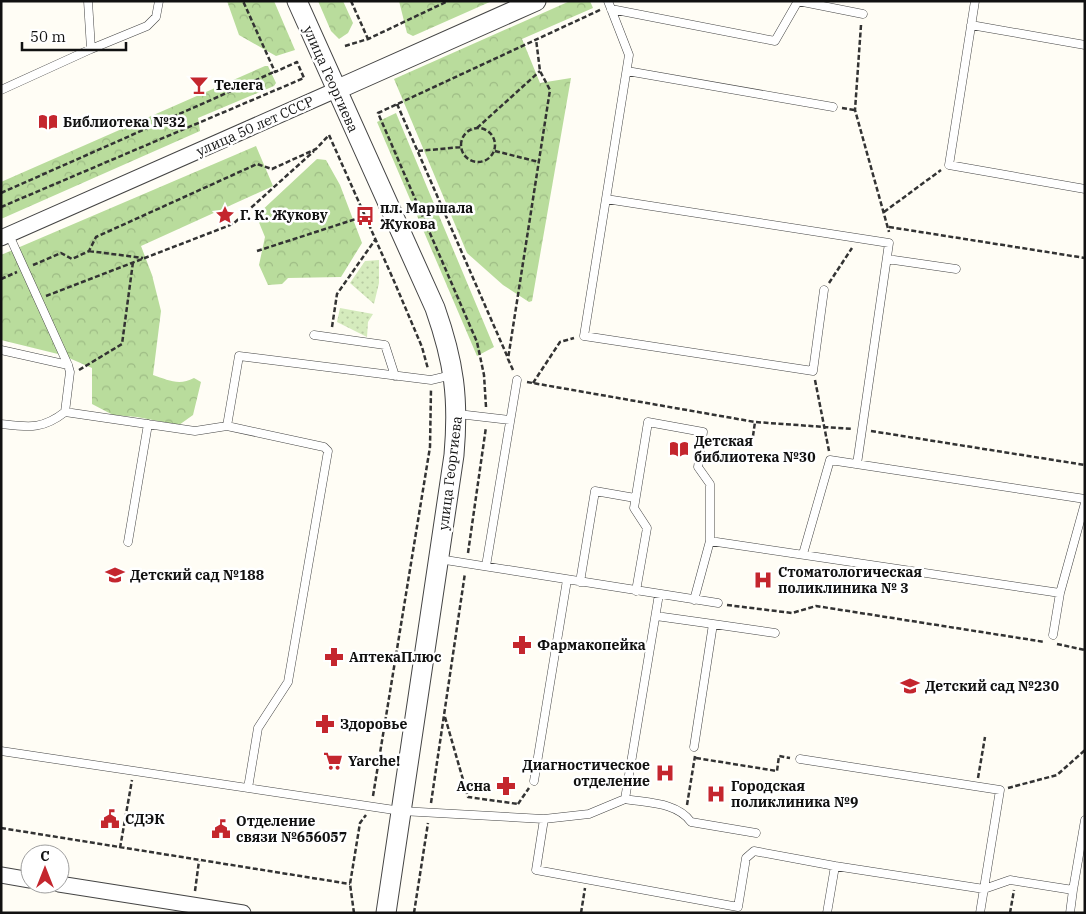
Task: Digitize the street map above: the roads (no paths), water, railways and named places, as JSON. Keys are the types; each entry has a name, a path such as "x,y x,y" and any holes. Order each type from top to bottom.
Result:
{"street":[{"name":"улица Георгиева","path":"297,1 435,308 446,339 454,375 458,414 439,559 386,913"},
{"name":"улица 50 лет СССР","path":"5,237 536,1"},
{"path":"1,875 20,878"},
{"path":"70,886 243,913"}],"lane":[{"path":"88,1 91,49"},
{"path":"1,90 147,26 156,17 159,1"},
{"path":"609,5 775,41 798,1 862,14"},
{"path":"975,1 949,164 1085,189"},
{"path":"609,5 629,55 584,336 813,372 824,290"},
{"path":"971,25 1085,45"},
{"path":"627,71 833,107"},
{"path":"606,199 889,243 857,464"},
{"path":"5,237 24,269 68,365 69,376 65,412"},
{"path":"887,259 956,269"},
{"path":"314,335 385,345 394,376"},
{"path":"1,350 68,365"},
{"path":"227,426 239,356 431,380 454,375"},
{"path":"486,566 517,380"},
{"path":"1,424 42,426 65,412 195,431 227,426 324,447 328,451 288,682 258,728 248,788"},
{"path":"458,414 510,420"},
{"path":"636,591 647,528 634,508 648,422 703,432 698,467 710,484 710,541 694,600"},
{"path":"128,542 148,424"},
{"path":"803,554 830,460 1085,499"},
{"path":"580,582 595,491 635,498"},
{"path":"1053,635 1060,593 1085,503"},
{"path":"710,541 1060,593"},
{"path":"439,559 718,604"},
{"path":"534,781 567,580"},
{"path":"625,799 659,594"},
{"path":"656,616 775,633"},
{"path":"694,747 713,624"},
{"path":"1,751 401,811 544,819 589,814 625,799 676,808 685,814 691,822 756,833"},
{"path":"800,759 1000,790 980,913"},
{"path":"544,819 536,870 738,907 746,858 754,851 835,866 984,889 1010,880 1073,890"},
{"path":"1070,913 1085,820"},
{"path":"827,913 835,866"}],"place":[{"name":"Телега","path":"199,85"},
{"name":"Библиотека №32","path":"48,122"},
{"name":"Г. К. Жукову","path":"225,215"},
{"name":"пл. Маршала Жукова","path":"365,216"},
{"name":"Детская библиотека №30","path":"679,449"},
{"name":"Детский сад №188","path":"115,575"},
{"name":"Стоматологическая поликлиника № 3","path":"763,580"},
{"name":"Фармакопейка","path":"522,645"},
{"name":"АптекаПлюс","path":"334,657"},
{"name":"Детский сад №230","path":"910,686"},
{"name":"Здоровье","path":"325,724"},
{"name":"Yarche!","path":"333,761"},
{"name":"Диагностическое отделение","path":"665,773"},
{"name":"Асна","path":"506,786"},
{"name":"Городская поликлиника №9","path":"716,794"},
{"name":"СДЭК","path":"110,819"},
{"name":"Отделение связи №656057","path":"221,829"}]}
